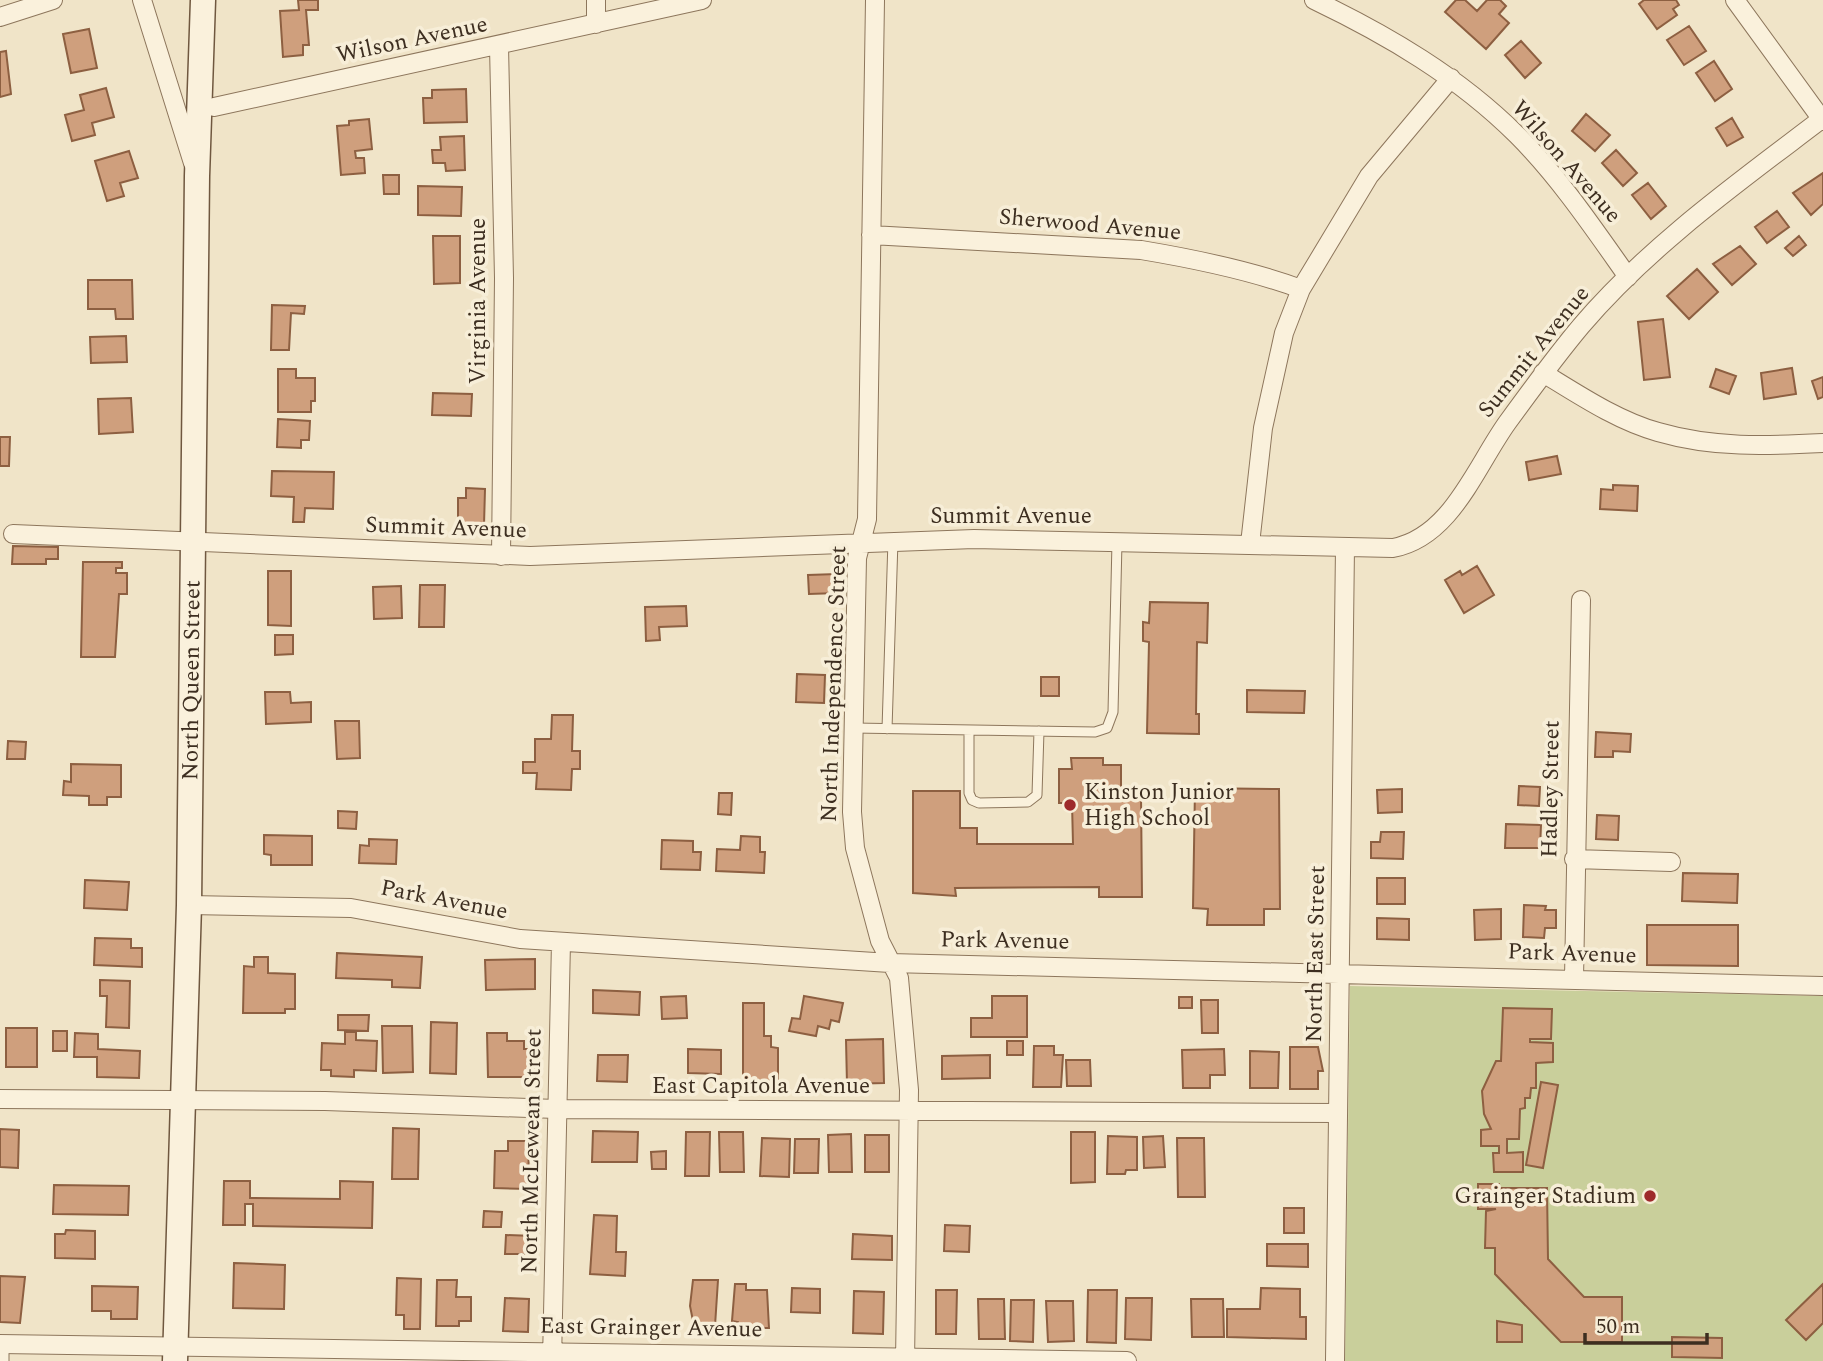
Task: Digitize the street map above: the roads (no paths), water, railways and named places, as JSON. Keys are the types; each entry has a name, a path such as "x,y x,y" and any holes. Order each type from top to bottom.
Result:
{"main road":[{"name":"North Queen Street","path":"175,1354 189,905 197,176 203,0"}],"street":[{"path":"0,17 53,0"},
{"path":"142,0 197,176"},
{"path":"596,0 596,24"},
{"name":"Wilson Avenue","path":"214,107 702,0"},
{"name":"North Independence Street","path":"875,0 867,519 858,558 852,811 855,848 880,942 899,978 909,1111 905,1359"},
{"name":"Wilson Avenue","path":"1314,0 1360,23 1451,78 1518,136 1628,277"},
{"path":"1735,0 1823,119"},
{"name":"Virginia Avenue","path":"499,46 504,278 501,556"},
{"path":"1250,544 1263,428 1284,333 1301,289 1369,176 1451,78"},
{"name":"Summit Avenue","path":"13,534 501,556 862,541 1117,542 1392,548 1410,545 1429,535 1446,515 1543,373 1582,325 1628,277 1684,226 1823,119"},
{"name":"Sherwood Avenue","path":"871,235 1140,250 1196,260 1301,289"},
{"path":"1543,373 1594,404 1655,432 1704,442 1749,447 1823,443"},
{"name":"North East Street","path":"1335,1361 1345,547"},
{"name":"Hadley Street","path":"1573,979 1581,600"},
{"path":"1574,859 1671,862"},
{"name":"Park Avenue","path":"189,905 361,909 520,939 890,962 1823,986"},
{"name":"North McLewean Street","path":"552,1356 561,942"},
{"name":"East Capitola Avenue","path":"0,1099 184,1100 556,1109 1338,1113"},
{"name":"East Grainger Avenue","path":"3,1349 175,1354 1127,1361"}],"lane":[{"path":"887,729 893,541"},
{"path":"854,728 1095,732 1107,728 1112,721 1117,542"},
{"path":"969,730 969,793 972,800 979,803 1028,802 1037,795 1039,731"}],"place":[{"name":"Kinston Junior High School","path":"1070,805"},
{"name":"Grainger Stadium","path":"1650,1196"}]}
